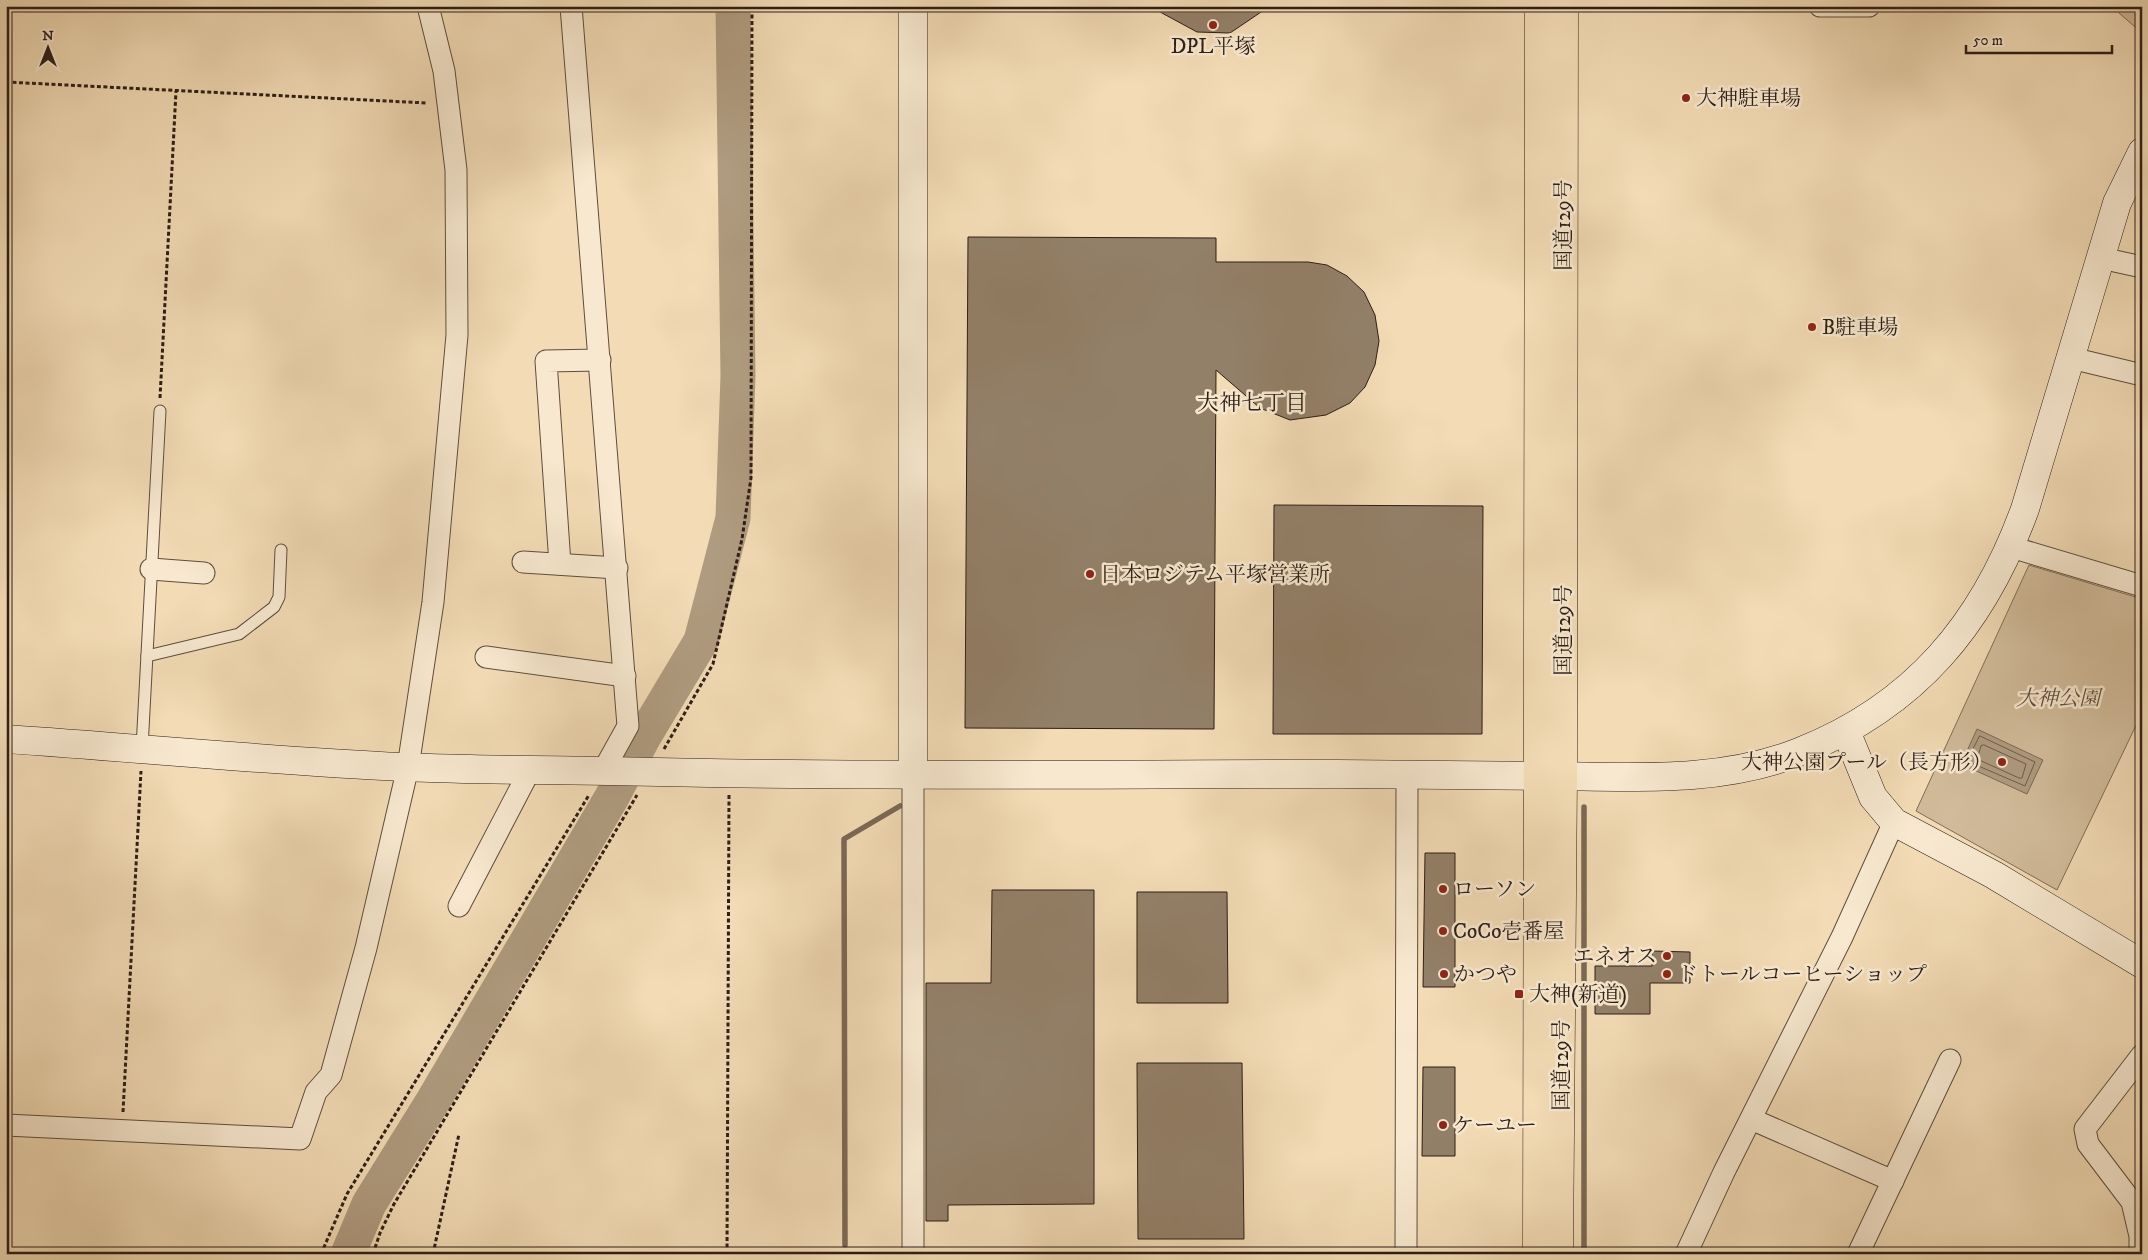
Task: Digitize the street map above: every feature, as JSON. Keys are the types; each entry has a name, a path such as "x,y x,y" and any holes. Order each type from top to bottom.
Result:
{"highway":[{"name":"国道129号","path":"1539,6 1559,1254"},
{"name":"国道129号","path":"1537,1254 1551,776 1564,6"}],"street":[{"path":"6,1124 300,1139 316,1092 330,1075 366,948 408,767 433,602 457,335 456,170 444,70 428,6"},
{"path":"571,6 628,726 606,771"},
{"path":"913,6 913,1254"},
{"path":"1820,6 1869,6"},
{"path":"6,739 408,767 729,774 1407,774 1551,776 1707,775 1749,768 1796,754 1846,731 1910,687 1949,648 1987,595 2011,547 2025,509 2117,203 2142,152"},
{"path":"2101,258 2142,267"},
{"path":"2071,358 2142,375"},
{"path":"560,564 546,361 600,360"},
{"path":"2011,547 2142,586"},
{"path":"523,562 616,568"},
{"path":"151,569 204,573"},
{"path":"486,657 625,676"},
{"path":"1846,731 1873,797 1894,822 1994,875 2142,964"},
{"path":"459,906 530,770"},
{"path":"1406,1254 1407,774"},
{"path":"1686,1254 1842,937 1894,822"},
{"path":"2140,1254 2140,1236 2132,1202 2088,1144 2084,1130 2142,1055"},
{"path":"1858,1254 1950,1060"},
{"path":"1751,1119 1893,1181"}],"lane":[{"path":"142,748 160,411"},
{"path":"147,656 239,634 274,607 278,597 281,550"}],"path":[{"path":"6,82 448,104"},
{"path":"160,411 176,91"},
{"path":"122,1130 142,748"},
{"path":"322,1254 347,1194 606,771"},
{"path":"727,1254 729,774"},
{"path":"433,1254 459,1134"}],"green space":[{"path":"2111,6 2142,6 2142,33"},
{"name":"大神公園","path":"2029,565 2142,599 2142,713 2057,890 1916,811"}],"water":[{"name":"大神公園プール（長方形）","path":"1977,729 2043,760 2027,794 1961,764"}],"building":[{"name":"DPL平塚","path":"1149,6 1270,6 1230,33 1197,32"},
{"name":"日本ロジテム平塚営業所","path":"968,237 1216,238 1216,262 1308,262 1327,265 1347,276 1364,292 1375,315 1379,341 1375,365 1365,387 1350,403 1326,415 1290,420 1260,408 1216,370 1214,729 965,728"},
{"path":"1274,505 1483,506 1482,734 1273,734"},
{"path":"1425,853 1455,853 1455,987 1423,987"},
{"path":"992,890 1094,890 1094,1204 948,1205 948,1221 926,1221 926,983 991,983"},
{"path":"1137,892 1227,892 1228,1003 1137,1003"},
{"path":"1652,951 1690,952 1690,983 1650,983 1650,1014 1595,1014 1595,966 1652,966"},
{"path":"1137,1063 1242,1063 1244,1239 1138,1239"},
{"path":"1423,1067 1455,1067 1455,1156 1422,1156"}],"waterway":[{"path":"348,1254 369,1204 433,1101 612,797 643,738 701,641 733,518 738,376 733,6"},
{"path":"845,1245 844,839 900,806"},
{"path":"1584,807 1584,1254"}],"place":[{"name":"DPL平塚","path":"1213,25"},
{"name":"大神駐車場","path":"1686,98"},
{"name":"B駐車場","path":"1812,327"},
{"name":"日本ロジテム平塚営業所","path":"1090,574"},
{"name":"大神公園プール（長方形）","path":"2002,762"},
{"name":"ローソン","path":"1443,889"},
{"name":"CoCo壱番屋","path":"1443,931"},
{"name":"エネオス","path":"1667,956"},
{"name":"かつや","path":"1444,974"},
{"name":"ドトールコーヒーショップ","path":"1667,974"},
{"name":"大神(新道)","path":"1519,994"},
{"name":"ケーユー","path":"1443,1125"}],"district":[{"name":"大神七丁目","path":"1252,402"}]}
